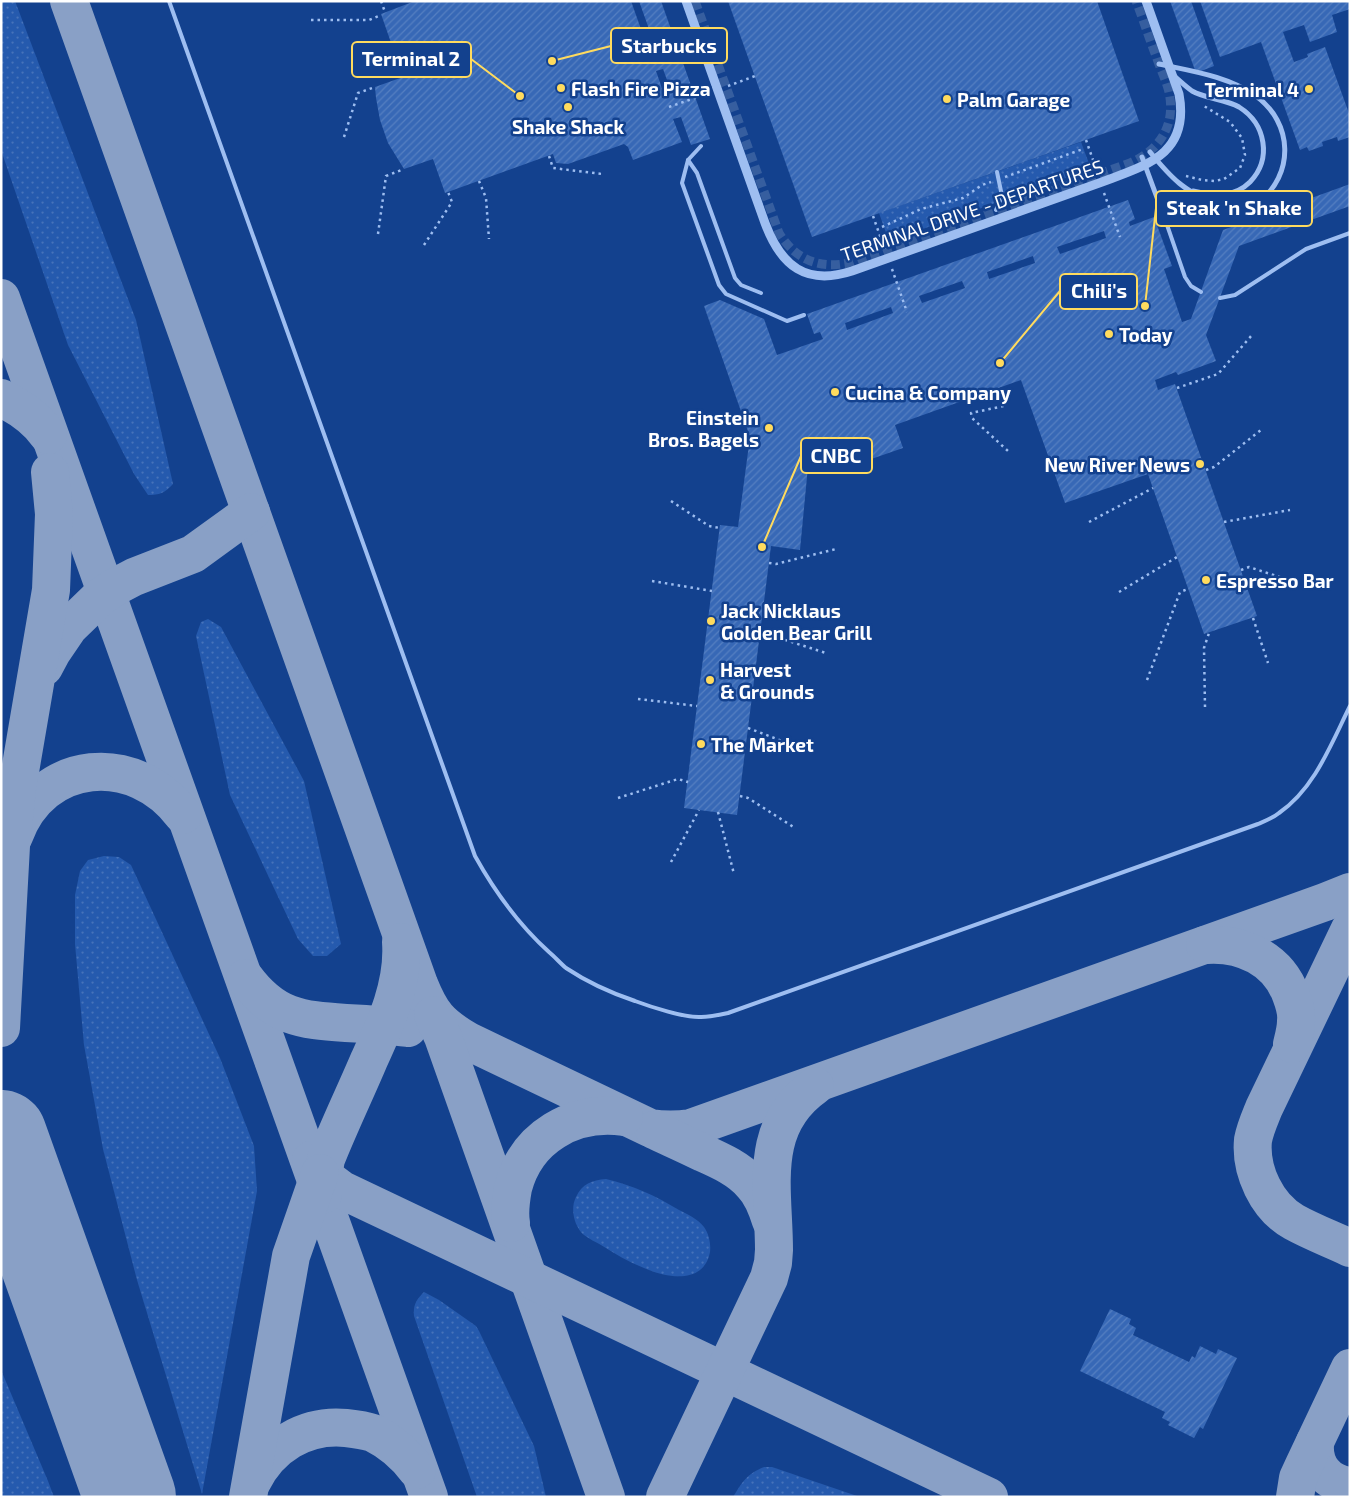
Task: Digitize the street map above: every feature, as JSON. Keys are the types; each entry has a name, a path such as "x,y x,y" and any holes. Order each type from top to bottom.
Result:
{"street":[{"name":"TERMINAL DRIVE - DEPARTURES","path":"686,1 774,245 779,253 794,267 810,274 827,276 852,271 1119,176 1143,167 1161,156 1175,138 1180,121 1181,104 1176,84 1146,1"},
{"path":"1150,152 1172,177 1190,191 1217,210 1228,213 1240,212 1254,206 1267,196 1277,183 1284,164 1285,145 1280,126 1270,110 1256,96 1222,79 1159,64 1192,91 1239,107 1254,120 1262,138 1264,155 1259,171 1238,192 1223,196 1190,191"},
{"path":"1142,157 1166,222 1211,205"}],"lane":[{"path":"169,1 475,856 489,882 524,927 565,967 591,983 634,1001 672,1012 700,1017 728,1014 1258,824 1278,814 1296,799 1322,764 1350,706"},
{"path":"701,146 688,160 682,183 719,285 726,294 787,321 804,315"},
{"path":"688,160 698,173 736,278 741,285 761,293"},
{"path":"996,210 1002,196 997,172"},
{"path":"1166,222 1185,277 1191,286 1200,292"},
{"path":"1220,298 1235,295 1306,250 1350,233"}],"path":[{"path":"381,1 385,12"},
{"path":"311,20 369,20 381,16"},
{"path":"344,136 358,93 375,87"},
{"path":"1182,174 1202,180 1215,181 1224,179 1240,168 1245,155 1242,138 1230,122 1204,106"},
{"path":"882,226 921,209 963,198 982,185 1083,149"},
{"path":"549,156 553,168 602,174"},
{"path":"378,234 386,176 404,169"},
{"path":"479,181 486,198 488,240"},
{"path":"424,246 452,202 448,192"},
{"path":"1177,388 1218,374 1252,335"},
{"path":"998,388 1004,406 971,413 972,418 1008,450"},
{"path":"1206,470 1214,467 1261,430"},
{"path":"1089,522 1153,488"},
{"path":"671,501 709,526 720,528"},
{"path":"1224,522 1290,510"},
{"path":"769,563 776,564 836,548"},
{"path":"1119,592 1177,557"},
{"path":"1241,570 1249,567 1307,586"},
{"path":"652,581 712,591"},
{"path":"1146,680 1180,592 1188,589"},
{"path":"1253,618 1268,663"},
{"path":"760,632 826,653"},
{"path":"1205,707 1204,648 1209,633"},
{"path":"638,699 697,706"},
{"path":"748,728 811,752"},
{"path":"618,798 678,779 688,782"},
{"path":"740,796 748,798 795,828"},
{"path":"671,862 699,810"},
{"path":"718,812 734,874"}],"shaded area":[{"path":"1,1 15,1 136,320 173,484 159,494 148,495 134,474 68,345 1,150"},
{"path":"1081,142 1091,169 889,241 879,213"},
{"path":"208,619 221,627 304,781 341,944 327,956 313,956 298,939 230,795 196,636 201,622"},
{"path":"104,856 119,857 131,865 220,1058 254,1146 257,1191 202,1494 137,1280 103,1149 84,1045 75,944 75,895 80,871 88,860"},
{"path":"606,1179 625,1184 653,1196 702,1224 710,1242 710,1252 706,1263 700,1270 683,1276 653,1272 622,1258 584,1235 575,1222 574,1202 581,1189 596,1180"},
{"path":"424,1292 439,1300 476,1326 479,1331 534,1446 546,1497 477,1497 414,1316 416,1303"},
{"path":"1,1370 48,1481 54,1497 1,1497"},
{"path":"764,1467 772,1467 860,1497 733,1497 746,1479"}],"building":[{"path":"415,1 631,1 647,46 654,43 639,1 661,1 710,139 691,145 681,117 673,119 682,142 633,160 628,147 624,144 568,164 556,163 553,154 445,193 433,159 404,169 388,143 380,120 375,87 403,77 381,14","holes":["663,69 671,91 664,94 656,71"]},
{"name":"Palm Garage","path":"728,1 1097,1 1139,121 812,237"},
{"path":"1170,1 1191,1 1214,66 1196,73"},
{"name":"Terminal 4","path":"1200,1 1350,1 1350,9 1332,15 1337,32 1310,42 1304,25 1283,32 1294,62 1308,57 1307,54 1325,47 1350,116 1350,137 1338,141 1337,137 1322,142 1323,146 1309,151 1307,147 1300,150 1261,42 1220,57"},
{"path":"1350,184 1350,206 1239,246 1206,335 1216,361 1178,375 1176,372 1155,380 1158,390 1175,384 1257,616 1204,634 1148,474 1065,503 1021,380 895,425 903,448 854,465 849,463 843,445 809,456 800,550 771,546 737,815 684,808 720,525 738,527 750,437 704,306 720,300 764,319 777,355 823,339 820,332 814,334 807,314 1128,200 1135,219 1129,222 1130,226 1154,217 1172,266 1164,269 1182,322 1191,319 1223,230","holes":["1104,231 1106,238 1060,254 1057,247","1033,256 1035,263 989,279 987,272","962,281 965,288 922,303 919,296","891,307 893,313 847,330 845,323"]},
{"path":"1110,1309 1131,1319 1129,1324 1136,1328 1133,1335 1189,1362 1192,1356 1195,1358 1200,1346 1216,1354 1218,1349 1237,1358 1203,1429 1200,1427 1194,1438 1168,1425 1170,1422 1162,1418 1165,1412 1080,1371"}],"taxiway":[{"path":"69,1 419,984 432,1011 458,1035 650,1128 671,1130 691,1128 1350,892"},
{"path":"1,298 429,1497"},
{"path":"1,398 27,414 48,435"},
{"path":"1,1028 11,846 17,789 51,590 54,514 50,472"},
{"path":"44,667 69,627 99,598 134,577 193,554 251,512"},
{"path":"14,836 27,810 45,791 67,778 91,772 116,773 140,780 163,794 183,815"},
{"path":"1350,929 1264,1108 1253,1140 1254,1164 1258,1176 1268,1198 1276,1207 1294,1222 1350,1248"},
{"path":"323,1195 323,1175 326,1159 382,1032 397,988 400,973 401,942"},
{"path":"1205,945 1232,946 1245,950 1257,955 1277,972 1285,982 1295,1008 1296,1024 1292,1044"},
{"path":"245,978 256,991 278,1009 301,1018 408,1028"},
{"path":"433,1015 443,1037 606,1497"},
{"path":"665,1497 769,1278 774,1250 772,1182 773,1160 777,1140 784,1120 797,1102 815,1086"},
{"path":"511,1223 510,1210 513,1188 519,1170 540,1141 570,1123 587,1118 605,1116 624,1117"},
{"path":"654,1130 736,1170 759,1192 771,1221"},
{"path":"311,1160 326,1178 342,1190 989,1497"},
{"path":"248,1497 291,1256 320,1173"},
{"path":"1,1201 27,1255 121,1472"},
{"path":"1295,1497 1298,1478 1350,1368"},
{"path":"252,1482 269,1458 290,1440 303,1434 331,1428 363,1430 373,1433 397,1449 417,1470"},
{"path":"1315,1442 1316,1459 1323,1472 1334,1481 1350,1486"}],"runway":[{"path":"1,1136 130,1497"}],"tunnel":[{"path":"695,1 779,233 786,243 802,257 820,264 831,265 853,262 1130,163 1150,151 1157,144 1168,126 1171,104 1166,83 1136,1"}],"place":[{"name":"Starbucks","path":"552,61"},
{"name":"Flash Fire Pizza","path":"561,88"},
{"name":"Terminal 4","path":"1309,89"},
{"name":"Terminal 2","path":"520,96"},
{"name":"Palm Garage","path":"947,99"},
{"name":"Shake Shack","path":"568,107"},
{"name":"Steak 'n Shake","path":"1145,306"},
{"name":"Today","path":"1109,334"},
{"name":"Chili's","path":"1000,363"},
{"name":"Cucina & Company","path":"835,392"},
{"name":"Einstein Bros. Bagels","path":"769,428"},
{"name":"New River News","path":"1200,464"},
{"name":"CNBC","path":"762,547"},
{"name":"Espresso Bar","path":"1206,580"},
{"name":"Jack Nicklaus Golden Bear Grill","path":"711,621"},
{"name":"Harvest & Grounds","path":"710,680"},
{"name":"The Market","path":"701,744"}]}
